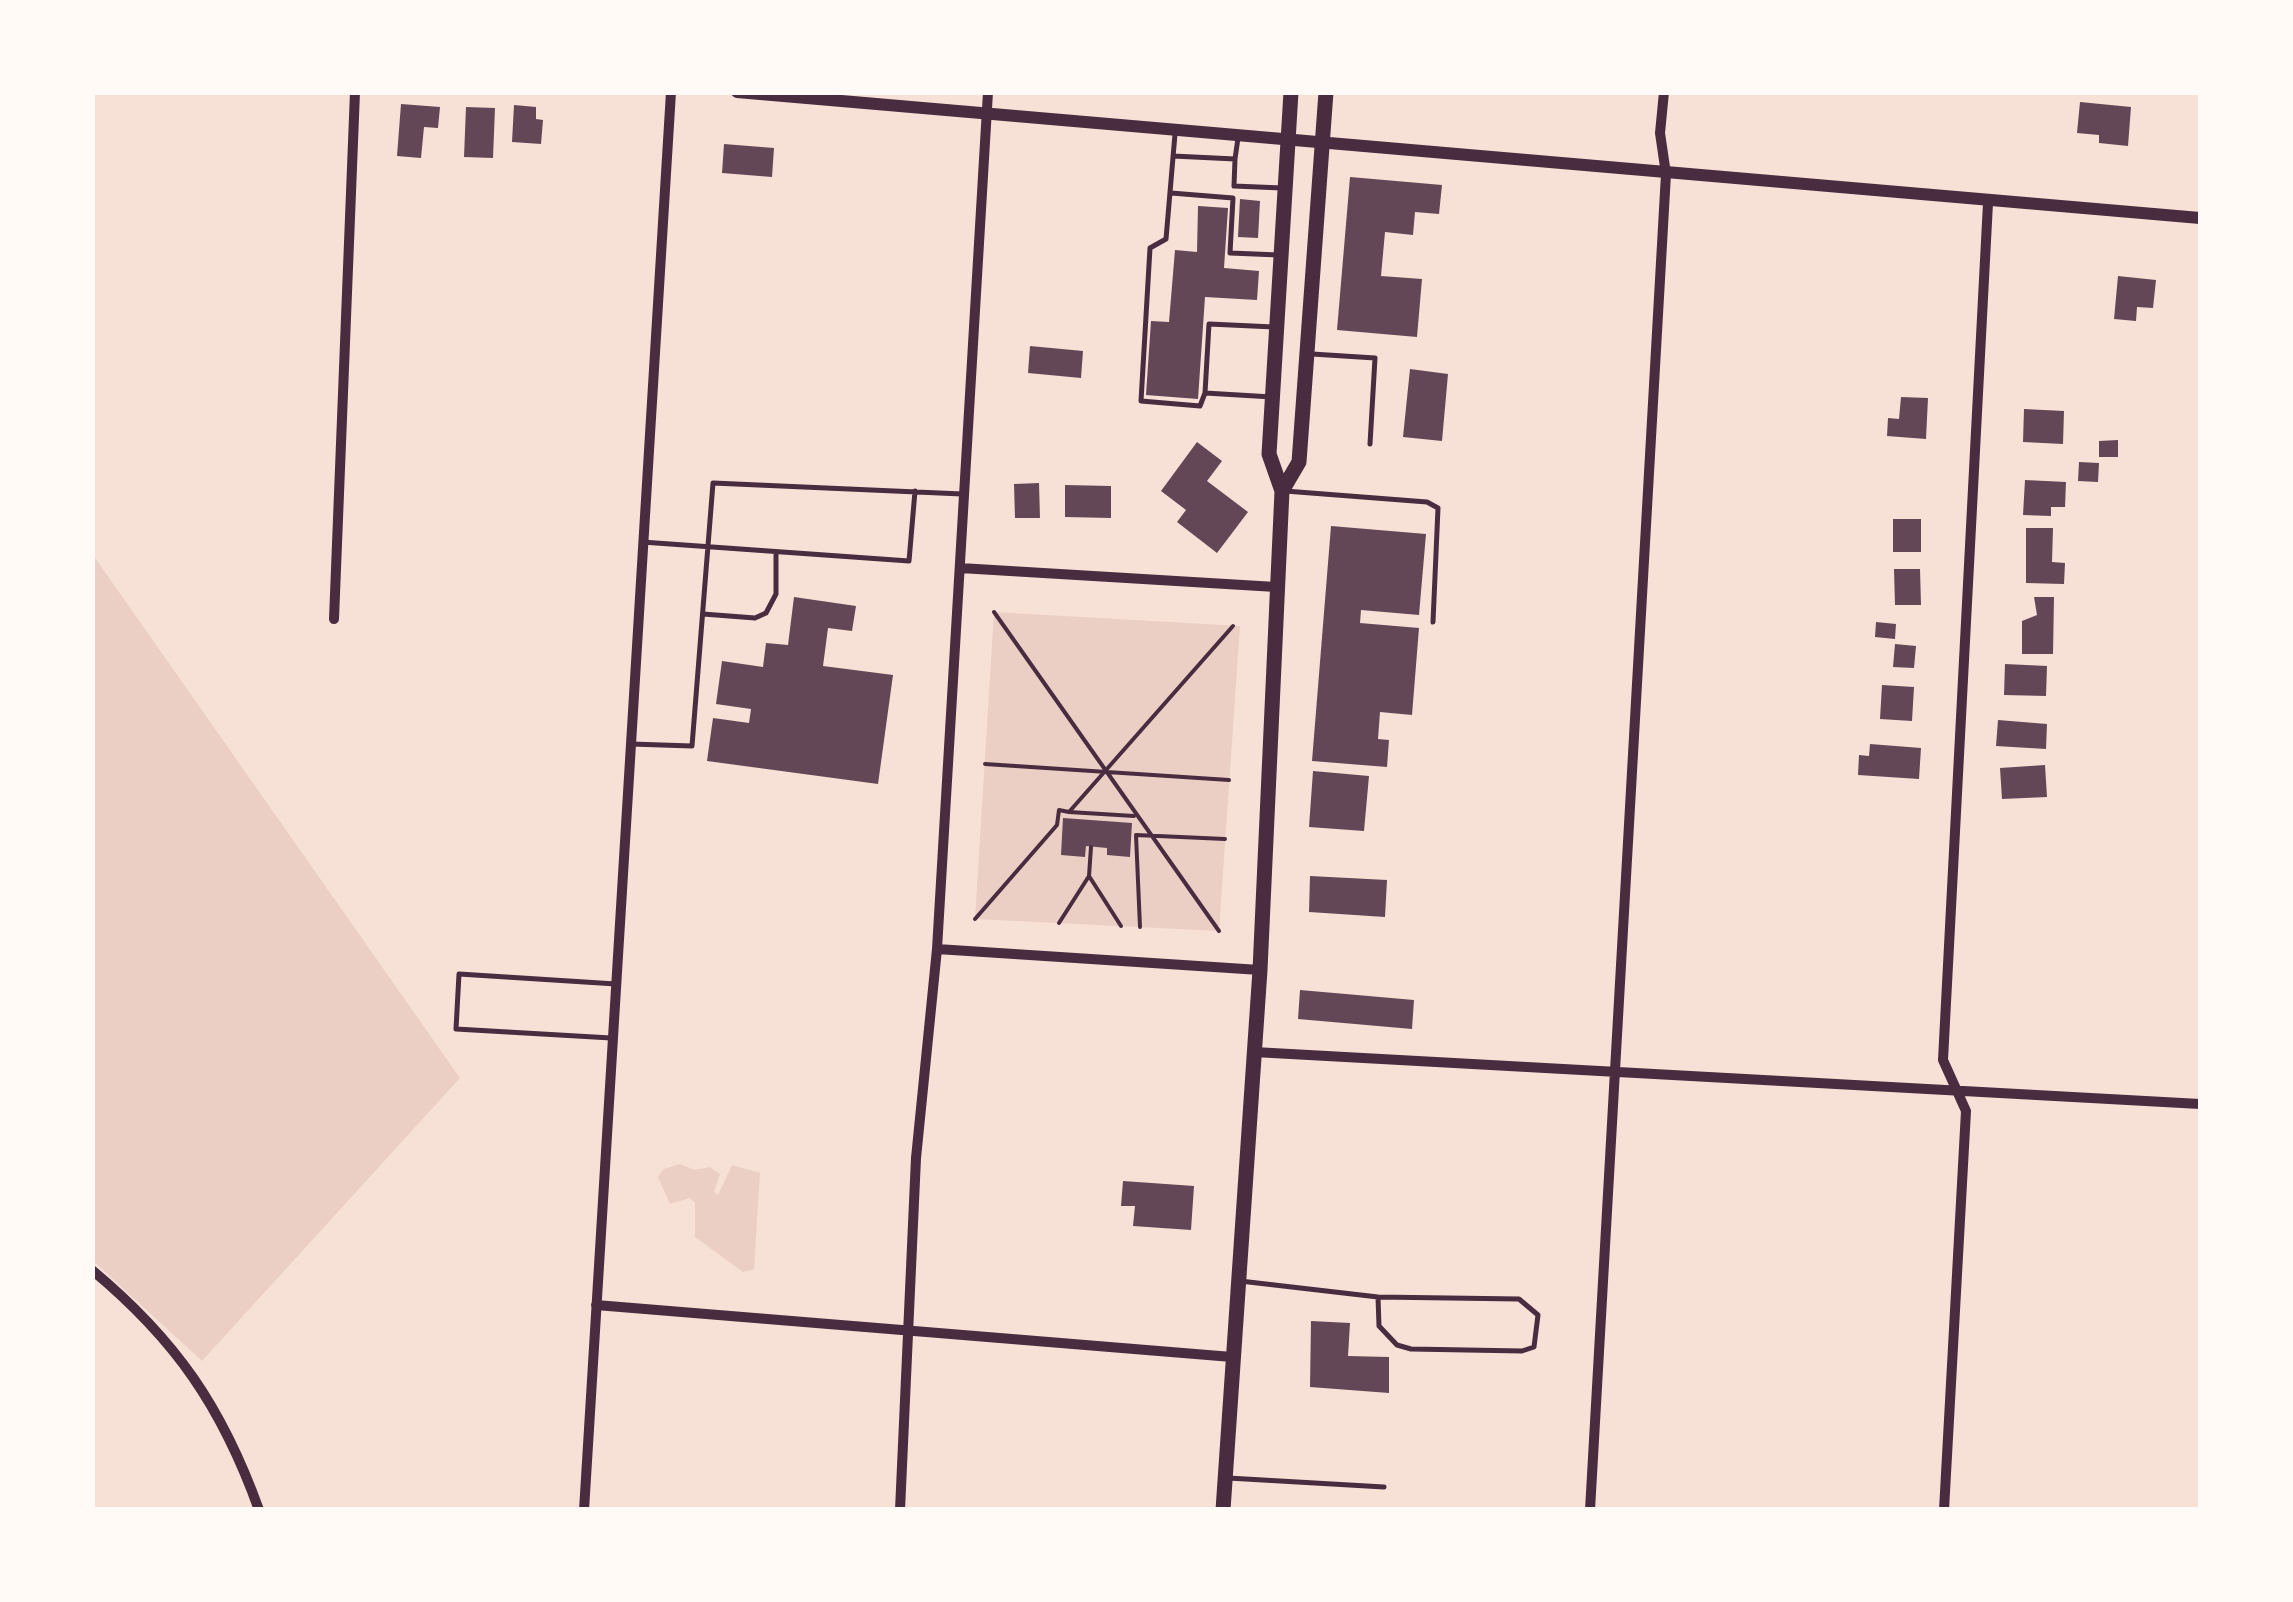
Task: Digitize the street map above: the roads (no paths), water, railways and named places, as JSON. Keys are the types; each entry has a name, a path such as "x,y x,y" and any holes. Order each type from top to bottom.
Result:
{"main road":[{"path":"1224,1510 1260,970 1282,491 1269,454 1291,92"},
{"path":"1282,491 1300,462 1326,92"},
{"path":"1276,352 1309,354"}],"street":[{"path":"334,618 355,92"},
{"path":"584,1510 671,92"},
{"path":"738,92 987,112 1288,143 2200,218"},
{"path":"900,1510 916,1158 937,949 988,92"},
{"path":"1590,1510 1618,1073 1666,174 1660,133 1664,92"},
{"path":"1944,1510 1966,1111 1943,1060 1988,202"},
{"path":"960,568 1276,587"},
{"path":"937,949 1260,970"},
{"path":"1254,1052 2200,1104"},
{"path":"92,1270 158,1330 208,1394 259,1510"},
{"path":"596,1306 907,1334 1232,1357"}],"lane":[{"path":"1176,131 1166,239 1150,248 1141,401 1200,406 1205,393 1209,324 1277,328"},
{"path":"1238,137 1230,253 1282,255"},
{"path":"1172,156 1235,159"},
{"path":"1234,186 1285,188"},
{"path":"1171,193 1233,198"},
{"path":"1309,354 1375,358 1370,444"},
{"path":"1205,393 1273,396"},
{"path":"631,744 692,746 713,482 965,494"},
{"path":"1282,491 1428,502 1438,508 1433,622"},
{"path":"642,542 909,561 915,492"},
{"path":"702,614 755,618 766,613 776,594 776,552"},
{"path":"613,1038 456,1029 459,974 616,984"},
{"path":"1237,1280 1378,1296 1519,1299 1538,1316 1538,1338 1534,1347 1522,1351 1411,1349 1397,1345 1379,1326 1378,1296"},
{"path":"1225,1478 1384,1487"}]}
